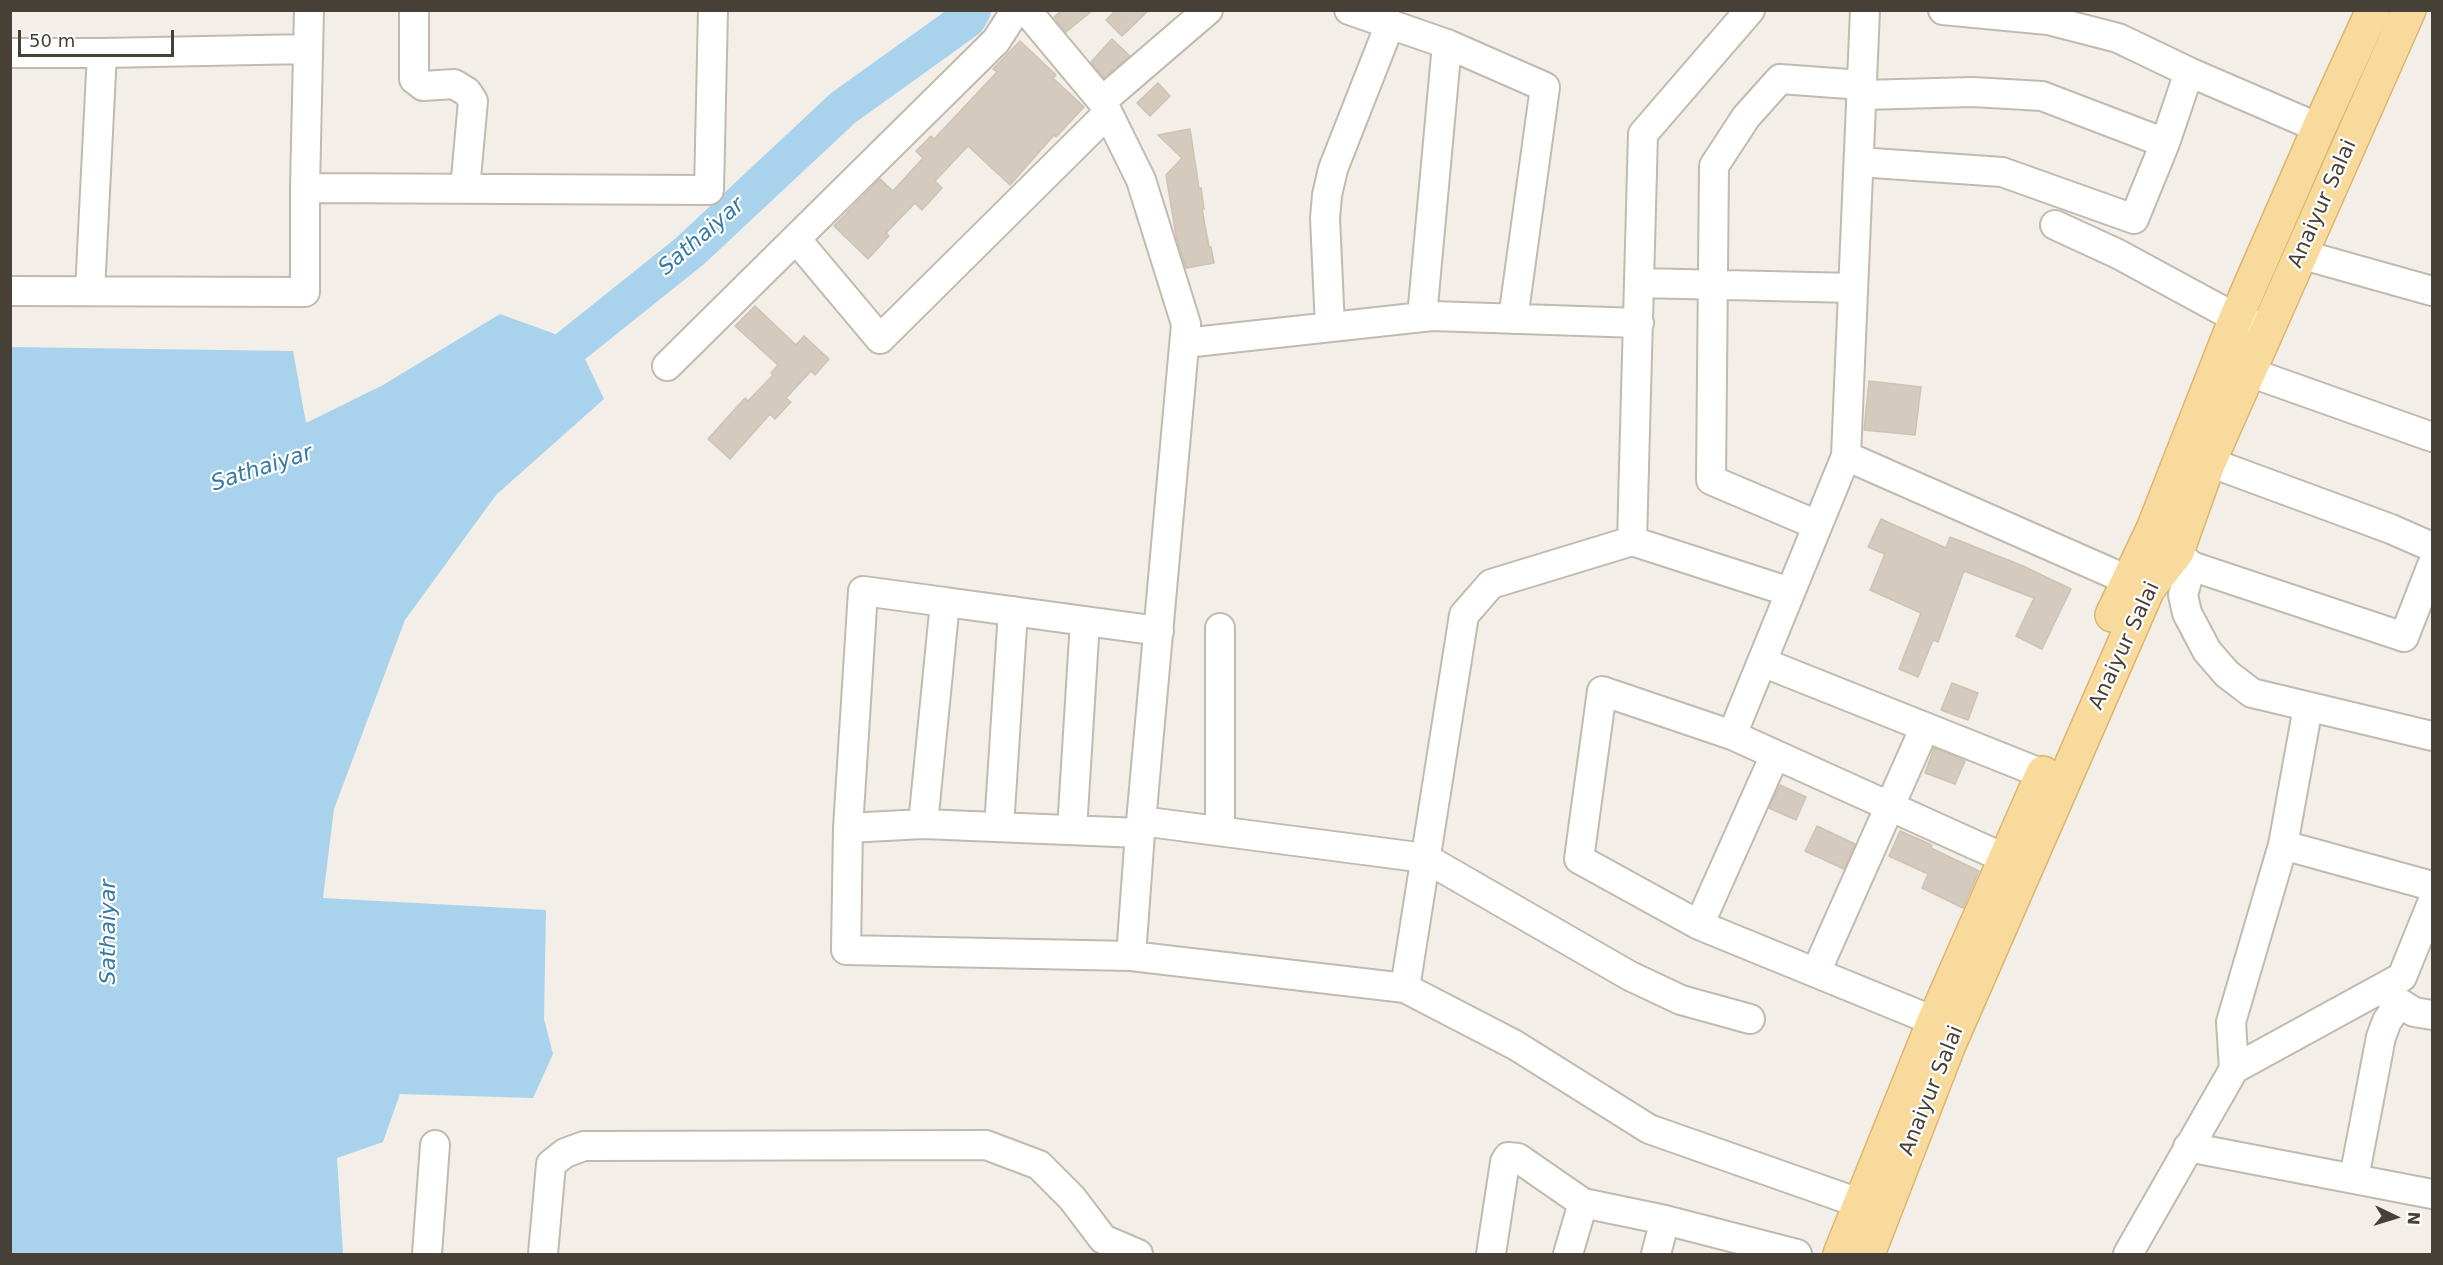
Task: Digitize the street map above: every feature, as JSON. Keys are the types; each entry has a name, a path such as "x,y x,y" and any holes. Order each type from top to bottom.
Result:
{"main road":[{"name":"Anaiyur Salai","path":"1868,1254 1948,1047 2138,584 2153,529 2236,318 2373,10"},
{"name":"Anaiyur Salai","path":"1840,1254 1934,1021 2043,774 2138,584 2184,559 2209,462 2409,10"}],"street":[{"path":"10,291 305,292 309,10"},
{"path":"414,10 414,79 423,86 454,84 468,92 473,101 465,189"},
{"path":"305,188 710,190 714,10"},
{"path":"667,366 996,41 1016,10"},
{"path":"1026,10 1105,107 1141,180 1186,324 1140,827 1131,956"},
{"path":"796,239 880,339 1105,107 1208,10"},
{"path":"1349,10 1447,44 1545,87 1513,319"},
{"path":"1632,541 1643,134 1750,10"},
{"path":"1732,735 1846,456 1865,10"},
{"path":"1943,10 2048,20 2118,38 2189,72 2319,128"},
{"path":"1329,327 1325,218 1327,195 1333,169 1390,24"},
{"path":"1422,317 1447,44"},
{"path":"10,52 308,50"},
{"path":"90,291 102,53"},
{"path":"2118,254 2165,143 2189,72"},
{"path":"1818,525 1711,480 1714,166 1746,117 1780,79 1862,90 2042,96 2165,143"},
{"path":"1859,162 2002,172 2134,219"},
{"path":"2055,225 2118,254 2236,318 2268,330"},
{"path":"2300,254 2433,291"},
{"path":"1640,283 1853,288"},
{"path":"1185,343 1422,317 1639,323"},
{"path":"2249,372 2433,437"},
{"path":"1846,456 2138,584"},
{"path":"2209,462 2391,529 2433,547"},
{"path":"1405,988 1464,615 1491,584 1632,541 1790,592"},
{"path":"2433,565 2404,637 2184,559 2183,595 2187,613 2206,651 2227,674 2252,693 2433,736"},
{"path":"1159,631 864,591 848,828 846,950 1131,956 1405,988 1515,1045 1649,1129 1859,1203"},
{"path":"923,824 945,602"},
{"path":"999,827 1013,611"},
{"path":"1072,830 1085,621"},
{"path":"1220,628 1220,831"},
{"path":"1762,662 2043,774"},
{"path":"1934,1021 1700,925 1579,859 1602,691 1732,735 2004,858"},
{"path":"2128,1254 2234,1069 2231,1022 2283,845 2308,707"},
{"path":"1816,972 1925,727"},
{"path":"1700,925 1775,755"},
{"path":"848,828 923,824 1072,830 1140,827 1220,831 1425,858 1630,976 1681,1000 1750,1019"},
{"path":"2283,845 2433,886"},
{"path":"2354,1178 2381,1037 2387,1021 2389,997 2402,977 2433,903"},
{"path":"2234,1069 2389,997"},
{"path":"2389,997 2415,1012 2433,1015"},
{"path":"427,1254 435,1145"},
{"path":"543,1254 551,1164 565,1153 584,1146 963,1145 986,1145 1039,1165 1072,1198 1103,1239 1137,1254"},
{"path":"2188,1147 2433,1194"},
{"path":"1491,1254 1505,1162 1508,1157 1518,1158 1583,1203 1665,1220 1797,1254"},
{"path":"1568,1254 1583,1203"},
{"path":"1656,1254 1665,1220"}],"water":[{"path":"500,314 577,342 604,399 496,495 405,620 334,809 323,898 546,910 544,1019 553,1054 533,1098 400,1094 383,1142 337,1158 343,1254 11,1254 11,347 293,351 306,423 383,385"}],"building":[{"path":"1062,10 1093,10 1066,32 1054,17"},
{"path":"1116,10 1149,10 1122,36 1106,20"},
{"path":"1112,39 1130,56 1104,78 1091,62"},
{"path":"1020,41 1056,75 1053,78 1084,107 1056,137 1054,135 1010,185 968,146 935,181 942,188 922,210 915,203 886,233 889,236 868,259 834,226 880,179 893,191 923,158 916,151 931,136 934,139 997,72 993,69"},
{"path":"1158,83 1170,96 1150,116 1137,103"},
{"path":"1190,129 1199,188 1201,188 1204,209 1202,209 1214,263 1186,268 1176,236 1166,175 1182,158 1158,135"},
{"path":"755,306 796,345 804,336 829,359 815,375 811,371 786,398 791,402 775,419 770,414 730,459 708,439 745,398 748,401 773,375 771,373 778,365 735,326"},
{"path":"1869,381 1921,387 1915,435 1864,430"},
{"path":"1881,519 1946,548 1950,537 2023,566 2071,589 2042,649 2016,636 2034,598 1964,571 1938,642 1933,640 1918,677 1899,669 1921,613 1870,590 1885,554 1868,547"},
{"path":"1952,683 1978,693 1968,720 1941,710"},
{"path":"1934,748 1965,761 1955,784 1925,773"},
{"path":"1780,785 1806,797 1796,820 1769,808"},
{"path":"1817,826 1855,844 1844,869 1805,851"},
{"path":"1900,831 1932,845 1931,848 1979,871 1963,908 1922,888 1928,874 1889,856"}],"waterway":[{"name":"Sathaiyar","path":"534,370 550,363 690,251 843,108 967,19 972,10"}]}
